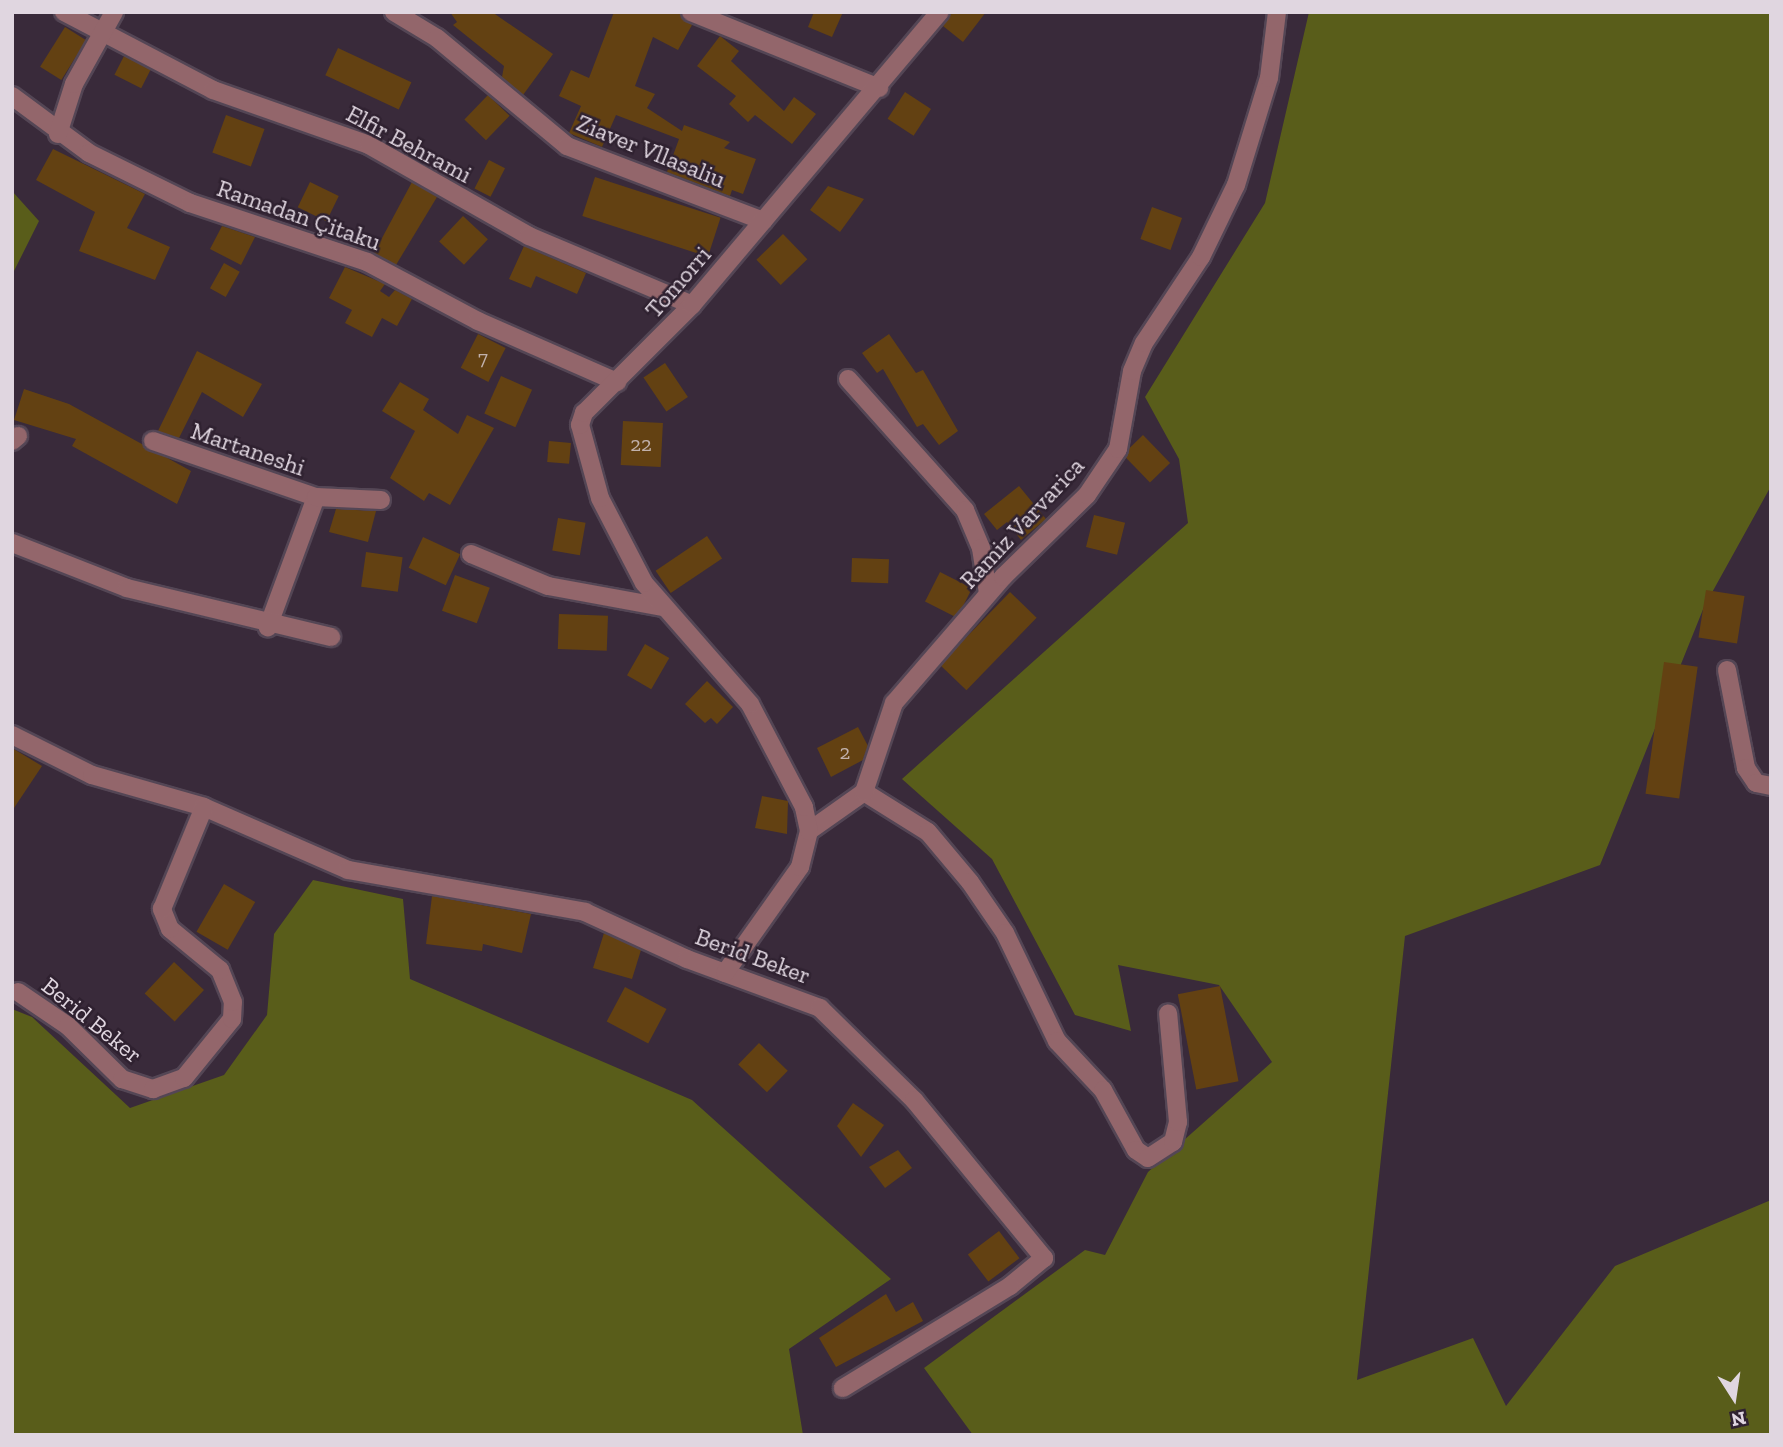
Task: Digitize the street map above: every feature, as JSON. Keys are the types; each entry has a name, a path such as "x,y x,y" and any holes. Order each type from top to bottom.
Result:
{"street":[{"name":"Elfir Behrami","path":"64,12 213,90 369,145 540,241 692,305"},
{"path":"58,134 74,84 114,12"},
{"name":"Ziaver Vllasaliu","path":"394,12 436,38 567,146 763,221"},
{"path":"691,12 879,88"},
{"name":"Tomorri","path":"809,831 794,780 773,739 725,674 662,607 600,498 582,440 584,413 692,305 879,88 940,12"},
{"name":"Ramiz Varvarica","path":"864,792 894,703 935,662 988,593 1079,503 1118,449 1136,362 1201,257 1236,185 1269,78 1277,12"},
{"name":"Ramadan Çitaku","path":"12,96 58,134 190,203 367,262 478,321 617,382"},
{"path":"848,379 965,510 981,548 988,593"},
{"name":"Martaneshi","path":"153,441 316,497 268,627"},
{"path":"316,497 381,500"},
{"path":"12,543 82,573 268,627 331,637"},
{"path":"471,554 548,586 662,607"},
{"path":"1727,670 1746,768 1756,783 1771,786"},
{"name":"Berid Beker","path":"12,735 92,775 204,807 348,870 586,912 725,973 796,994 841,1026 914,1100 1044,1258 1010,1286 843,1388"},
{"path":"725,973 785,897 809,831 864,792 920,826 970,882 1005,933 1057,1041 1102,1090 1148,1158 1172,1142 1178,1122 1168,1013"},
{"name":"Berid Beker","path":"18,992 68,1026 122,1079 153,1089 184,1078 222,1036 232,1010 220,970 170,929 162,909 204,807"}],"green space":[{"path":"1309,12 1771,12 1771,486 1704,607 1600,865 1405,936 1357,1380 1473,1338 1506,1406 1615,1266 1771,1200 1771,1435 973,1435 924,1368 1085,1250 1105,1255 1148,1172 1272,1062 1219,985 1118,965 1131,1031 1075,1015 992,859 902,779 1188,523 1179,459 1145,397 1265,203"},
{"path":"12,191 39,221 12,275"},
{"path":"313,880 403,899 410,979 692,1100 891,1279 789,1349 803,1435 12,1435 12,1009 32,1017 130,1108 224,1075 267,1015 274,934"}],"building":[{"path":"450,12 492,12 553,54 523,95 502,77 504,66 453,25 457,22"},
{"path":"614,12 680,12 692,25 678,50 653,37 635,86 655,94 647,108 682,131 684,125 730,142 724,148 756,159 743,194 732,190 730,196 667,172 679,139 616,115 602,147 569,133 581,106 559,96 571,70 589,78"},
{"path":"814,12 843,12 832,37 808,27"},
{"path":"952,12 986,12 963,42 943,26"},
{"path":"65,27 86,40 61,80 40,67"},
{"path":"720,36 739,51 731,61 784,111 794,97 816,114 792,144 755,115 748,122 729,104 736,96 697,66"},
{"path":"338,48 411,82 399,109 325,75"},
{"path":"124,56 151,70 141,88 114,75"},
{"path":"905,92 931,109 914,136 888,119"},
{"path":"488,95 510,116 486,140 464,119"},
{"path":"226,115 265,129 251,167 212,153"},
{"path":"53,149 145,194 127,228 170,247 155,280 79,251 95,212 36,180"},
{"path":"489,160 505,168 491,197 474,189"},
{"path":"595,177 721,218 708,257 582,216"},
{"path":"310,182 339,196 326,221 298,207"},
{"path":"412,182 437,197 396,265 374,253"},
{"path":"828,186 864,199 840,232 810,210"},
{"path":"1152,207 1182,218 1170,250 1140,239"},
{"path":"463,216 488,239 464,265 439,242"},
{"path":"222,226 255,237 241,265 210,249"},
{"path":"783,234 807,259 781,285 756,260"},
{"path":"524,246 586,273 577,294 536,276 531,288 509,279"},
{"path":"224,263 240,272 226,297 210,288"},
{"path":"345,267 385,284 380,291 389,297 395,290 412,299 397,326 382,318 372,337 345,323 352,310 329,298"},
{"path":"478,334 506,348 488,382 461,368"},
{"path":"889,334 916,373 923,370 958,431 939,445 923,424 917,427 883,369 877,373 862,353"},
{"path":"197,351 262,384 243,417 202,392 179,438 158,431"},
{"path":"665,363 688,397 666,412 643,378"},
{"path":"501,376 532,390 515,427 484,413"},
{"path":"400,382 429,399 423,410 458,434 467,415 494,428 450,505 429,493 424,501 390,478 415,431 382,411"},
{"path":"24,389 69,404 191,471 177,504 72,446 76,439 14,420"},
{"path":"623,421 663,423 661,467 621,465"},
{"path":"1143,435 1170,463 1150,483 1123,454"},
{"path":"549,441 571,443 569,464 547,462"},
{"path":"1019,486 1046,519 1021,540 1007,522 997,530 984,514"},
{"path":"336,509 376,511 368,542 329,532"},
{"path":"1094,515 1125,523 1117,555 1086,547"},
{"path":"558,518 586,523 580,555 552,550"},
{"path":"707,536 722,558 671,593 656,571"},
{"path":"423,537 460,554 446,585 409,568"},
{"path":"366,552 403,557 398,592 361,587"},
{"path":"852,558 889,559 888,583 851,582"},
{"path":"940,572 972,588 957,618 925,601"},
{"path":"455,575 490,588 477,623 442,611"},
{"path":"1706,590 1745,596 1737,644 1698,637"},
{"path":"1010,592 1037,618 966,690 940,665"},
{"path":"559,614 608,616 607,651 558,649"},
{"path":"645,644 669,658 651,689 627,675"},
{"path":"1664,662 1698,667 1679,798 1645,794"},
{"path":"707,681 733,707 717,724 711,718 705,723 685,704"},
{"path":"858,727 868,746 863,760 831,777 817,748"},
{"path":"12,748 42,766 12,811"},
{"path":"762,796 788,801 787,834 755,828"},
{"path":"224,884 255,902 228,950 196,932"},
{"path":"432,896 531,914 522,953 483,944 482,951 426,944"},
{"path":"604,933 641,950 632,979 593,968"},
{"path":"174,962 204,990 175,1021 145,993"},
{"path":"1220,986 1239,1081 1196,1089 1178,994"},
{"path":"625,987 666,1009 648,1044 607,1021"},
{"path":"759,1043 788,1071 767,1092 738,1065"},
{"path":"853,1103 884,1125 861,1157 837,1126"},
{"path":"898,1150 912,1168 885,1188 869,1167"},
{"path":"999,1231 1019,1258 988,1282 968,1254"},
{"path":"886,1294 896,1312 913,1302 923,1321 836,1367 819,1338"}]}
